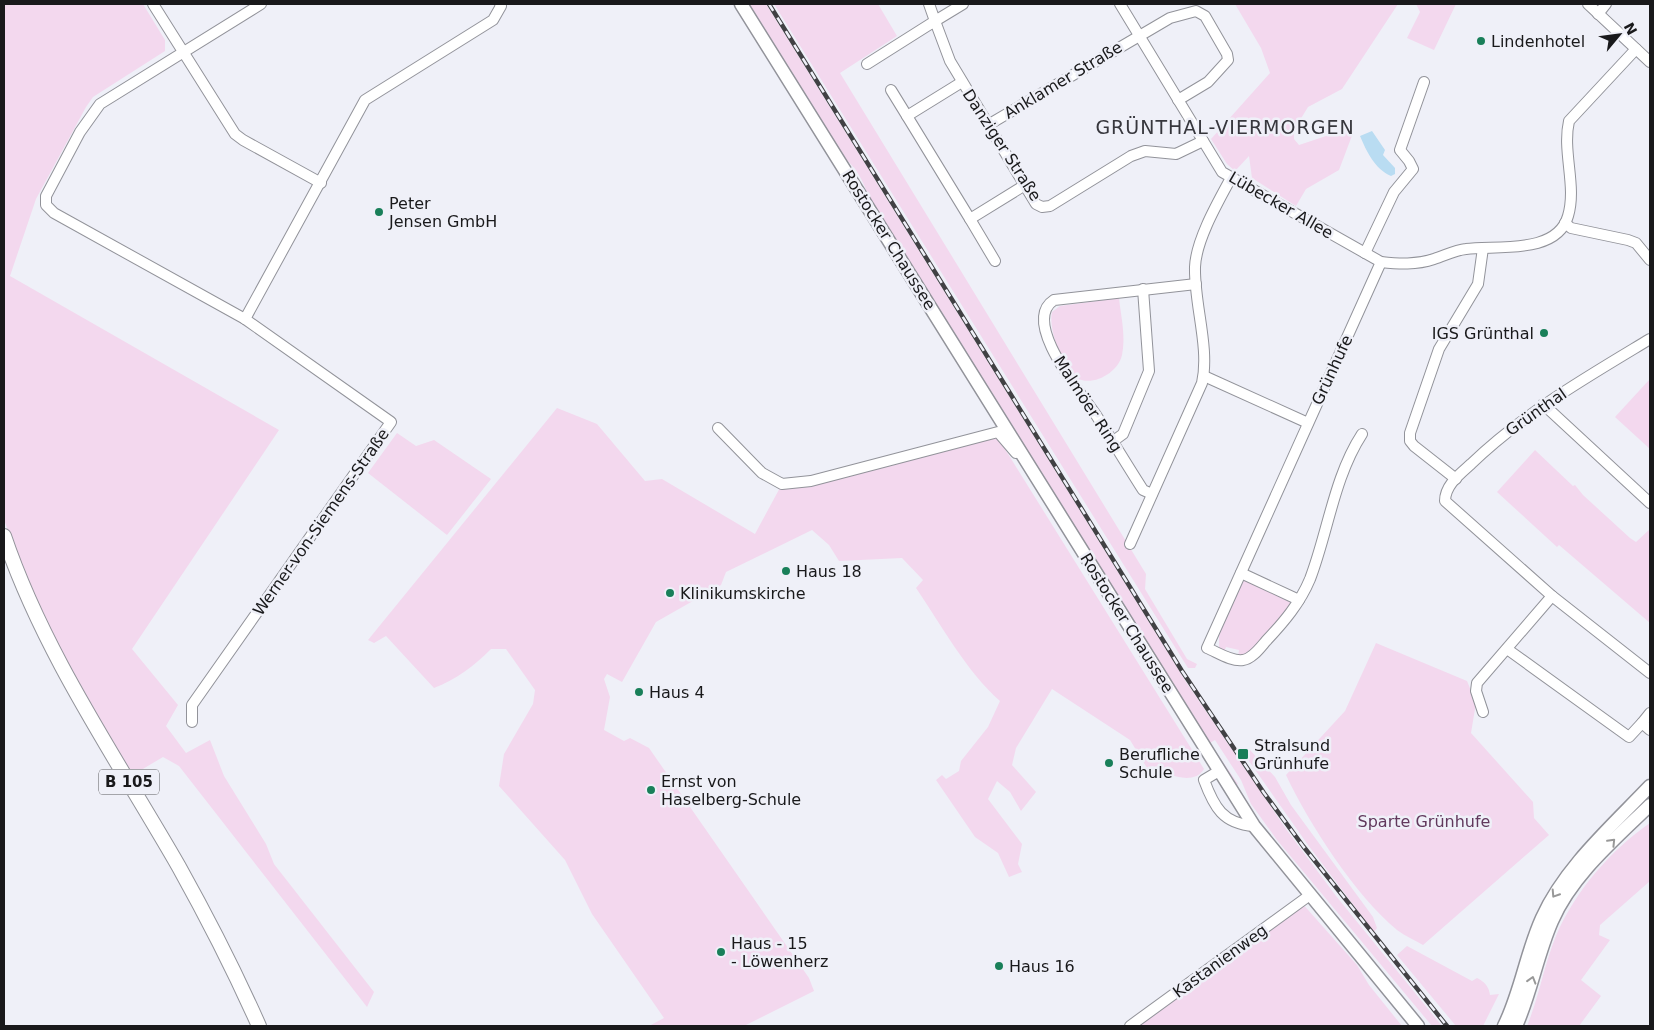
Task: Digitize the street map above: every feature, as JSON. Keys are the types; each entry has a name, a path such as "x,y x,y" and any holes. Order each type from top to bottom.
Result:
{"highway":[{"name":"B 105","path":"4,536 20,578 57,655 197,900 259,1026"}],"main road":[{"name":"Rostocker Chaussee","path":"741,4 1254,826 1418,1026"},
{"path":"1504,1026 1515,1001 1534,936 1549,905 1565,880 1650,786"},
{"path":"1516,1026 1545,938 1564,900 1586,870 1650,805"}],"street":[{"path":"153,4 236,134 258,149 320,183"},
{"path":"183,53 261,4"},
{"path":"245,319 365,100 493,20 502,6 500,4"},
{"name":"Danziger Straße","path":"929,4 944,50 1036,204 1042,207 1050,206 1131,156 1145,152 1176,154 1203,141"},
{"path":"867,64 963,4"},
{"name":"Lübecker Allee","path":"1120,4 1222,172 1381,262"},
{"path":"1588,4 1650,62"},
{"path":"1598,14 1606,4"},
{"name":"Anklamer Straße","path":"988,124 1170,18 1182,13 1196,11 1205,16 1227,54 1228,60 1208,82 1178,100"},
{"path":"1381,262 1417,263 1466,249 1533,244 1552,236 1565,224 1570,209 1569,121 1636,49"},
{"name":"Werner-von-Siemens-Straße","path":"183,53 100,104 80,132 46,196 46,205 54,213 121,252 245,319 391,422 192,705 192,722"},
{"path":"907,116 962,82"},
{"path":"1365,253 1394,192 1412,169 1409,161 1400,150 1424,82"},
{"path":"891,90 995,261"},
{"path":"1130,544 1204,376 1195,267 1198,247 1231,178"},
{"path":"970,219 1025,185"},
{"path":"1565,224 1571,228 1636,243 1650,260"},
{"path":"1456,479 1414,446 1410,441 1410,433 1439,350 1478,284 1483,248"},
{"name":"Grünhufe","path":"1362,434 1345,471 1309,580 1288,619 1252,656 1244,660 1236,660 1207,648 1381,262"},
{"name":"Malmöer Ring","path":"1152,494 1143,490 1058,361 1050,342 1044,312 1048,304 1054,300 1196,284"},
{"path":"1112,442 1122,434 1149,371 1143,290"},
{"name":"Grünthal","path":"1552,596 1448,504 1445,500 1445,493 1456,479 1488,447 1543,404 1650,339"},
{"path":"1204,376 1308,423"},
{"path":"1543,404 1650,503"},
{"name":"Rostocker Chaussee","path":"718,428 762,473 782,484 810,481 998,432 1036,476"},
{"path":"1241,573 1299,600"},
{"path":"1483,712 1476,691 1477,682 1552,596 1650,673"},
{"path":"1507,649 1629,737 1650,713"},
{"path":"1642,722 1650,730"},
{"path":"1219,771 1204,780 1208,792 1223,816 1244,825 1254,826"},
{"name":"Kastanienweg","path":"1130,1026 1310,896"}],"green space":[{"path":"4,4 143,4 165,40 165,51 93,97 86,107 36,199 10,276 279,430 132,649 178,705 166,726 186,753 210,740 224,776 266,844 274,864 374,992 367,1007 179,766 163,757 131,776 61,651 31,586 4,520"},
{"path":"748,4 766,4 1186,682 1286,829 1336,896 1442,1026 1432,1026 1277,840 1251,804 1241,780 1215,740 1210,743 1238,784 1235,786 869,199 858,174 840,154"},
{"path":"774,4 878,4 897,36 840,73 1146,574 1145,589 1187,659 1197,664 1195,668 1188,668"},
{"path":"1235,4 1398,4 1342,89 1308,107 1294,130 1294,139 1299,145 1344,130 1353,133 1339,170 1306,189 1296,206 1252,178 1249,156 1235,171 1227,164 1211,139 1270,73 1261,48"},
{"path":"1416,4 1456,4 1434,50 1407,38 1420,12"},
{"path":"1119,298 1124,341 1120,362 1104,377 1090,381 1076,378 1066,366 1057,348 1052,328 1052,312 1060,306"},
{"path":"1650,379 1650,449 1615,417"},
{"path":"557,408 597,424 645,481 662,479 755,534 782,484 995,433 1204,769 1194,777 1187,778 1165,773 1153,766 1147,768 1130,740 1052,689 1016,748 1012,765 1036,792 1021,811 1010,792 997,781 988,799 1022,844 1018,864 1022,872 1009,877 998,853 975,837 936,780 942,775 946,779 959,771 961,761 988,727 1000,701 976,676 955,648 916,588 923,580 902,558 839,561 829,545 812,530 726,572 721,585 656,622 622,682 607,674 604,679 610,697 604,730 624,741 630,738 649,748 809,978 814,991 744,1026 649,1026 664,1018 592,914 565,860 499,786 504,754 533,704 535,690 506,649 491,649 465,671 450,681 434,688 386,636 374,643 368,640"},
{"path":"397,433 416,446 434,440 491,479 447,535 368,473"},
{"path":"1535,450 1573,486 1575,485 1583,495 1630,538 1636,542 1650,529 1650,623 1559,545 1557,547 1497,492"},
{"path":"1243,578 1257,582 1291,603 1283,620 1270,636 1254,649 1238,657 1239,650 1226,647 1224,653 1219,647 1219,628"},
{"name":"Sparte Grünhufe","path":"1376,643 1467,681 1476,703 1471,733 1533,802 1534,818 1549,835 1423,945 1397,930 1365,898 1334,858 1307,815 1286,775 1345,711"},
{"path":"1250,750 1275,777 1291,805 1373,917 1377,928 1374,932 1308,845 1244,754"},
{"path":"1650,823 1650,881 1600,925 1599,935 1610,940 1581,980 1601,996 1579,1026 1527,1026 1556,936 1573,903 1608,859"},
{"path":"1301,902 1357,965 1369,985 1402,1026 1130,1026"},
{"path":"1407,946 1472,981 1477,978 1488,987 1490,995 1499,994 1483,1026 1456,1026 1397,955"}],"water":[{"path":"1372,131 1385,150 1383,155 1395,168 1395,174 1391,176 1380,169 1368,154 1360,136"}],"railway":[{"path":"769,4 1182,671 1264,793 1303,846 1447,1026"}],"place":[{"name":"Lindenhotel","path":"1481,41"},
{"name":"Peter Jensen GmbH","path":"379,212"},
{"name":"IGS Grünthal","path":"1544,333"},
{"name":"Haus 18","path":"786,571"},
{"name":"Klinikumskirche","path":"670,593"},
{"name":"Haus 4","path":"639,692"},
{"name":"Stralsund Grünhufe","path":"1243,754"},
{"name":"Berufliche Schule","path":"1109,763"},
{"name":"Ernst von Haselberg-Schule","path":"651,790"},
{"name":"Haus - 15 - Löwenherz","path":"721,952"},
{"name":"Haus 16","path":"999,966"}],"district":[{"name":"GRÜNTHAL-VIERMORGEN","path":"1225,127"}]}
